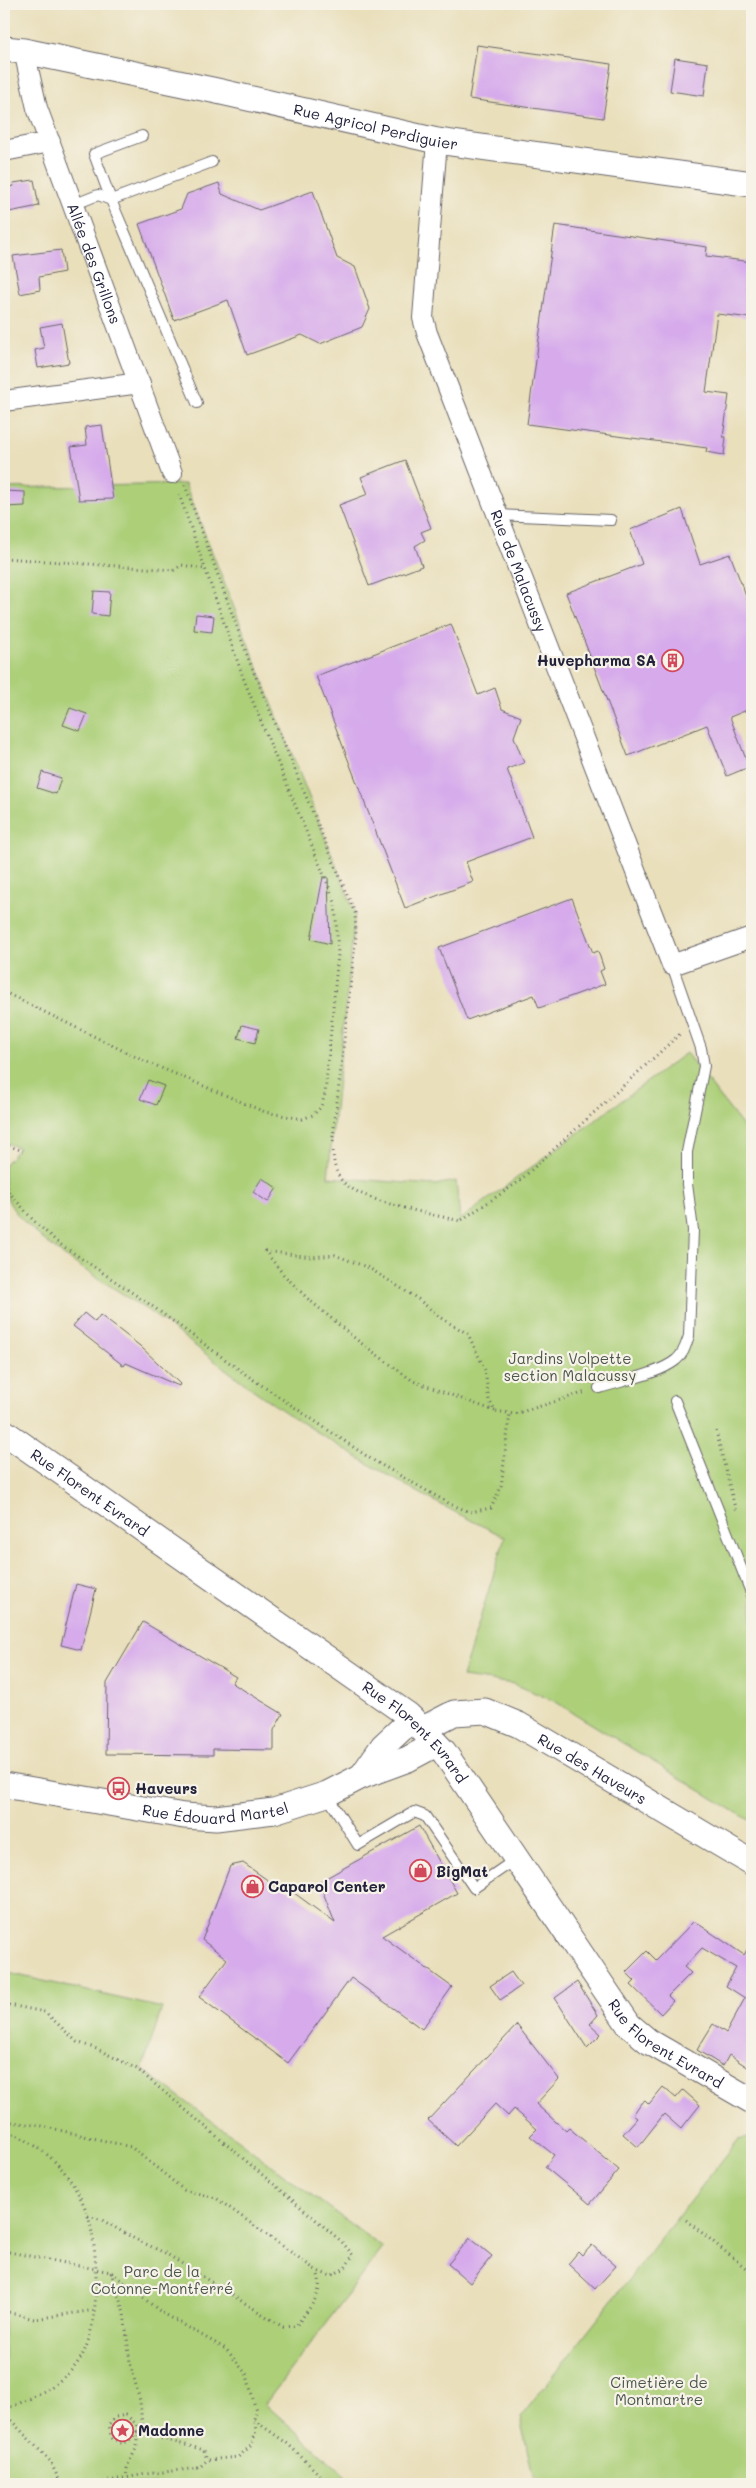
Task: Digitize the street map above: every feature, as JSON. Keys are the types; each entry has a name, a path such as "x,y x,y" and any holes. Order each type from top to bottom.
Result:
{"street":[{"name":"Rue Agricol Perdiguier","path":"14,50 217,91 437,140 752,184"},
{"name":"Allée des Grillons","path":"14,50 177,476"},
{"name":"Rue de Malacussy","path":"437,140 423,318 672,965"},
{"path":"4,150 50,142"},
{"path":"4,401 140,383"},
{"path":"672,965 752,937"},
{"name":"Rue Florent Evrard","path":"4,1432 424,1730 516,1859 629,2024 648,2041 752,2101"},
{"name":"Rue des Haveurs","path":"424,1730 454,1714 485,1711 519,1725 752,1863"},
{"name":"Rue Édouard Martel","path":"362,1776 383,1746 424,1730"},
{"name":"Rue Édouard Martel","path":"4,1785 184,1816 216,1818 274,1811 327,1794 362,1776 408,1759 424,1730"}],"lane":[{"path":"142,136 94,154 111,200 197,403"},
{"path":"73,205 98,195 111,200 212,162"},
{"path":"499,515 611,520"},
{"path":"599,1388 664,1367 677,1359 684,1350 689,1336 693,1230 687,1184 687,1152 704,1066 701,1048 672,965"},
{"path":"675,1401 752,1595"},
{"path":"327,1794 358,1845 414,1812 425,1816 474,1888 516,1859"}],"path":[{"path":"4,992 140,1059 265,1112 302,1119 313,1115 321,1107 325,1094 338,954 335,902 244,680 205,569 177,476"},
{"path":"177,476 250,663 355,913 356,936 333,1137 333,1160 340,1178 348,1186 366,1197 460,1221 516,1183 692,1023"},
{"path":"4,558 174,570 182,565 205,569"},
{"path":"4,1144 23,1151"},
{"path":"4,1177 9,1192 33,1220 57,1242 152,1306 248,1376 371,1459 450,1504 470,1512 491,1508 502,1487 510,1413"},
{"path":"495,1411 490,1400 486,1370 468,1334 442,1318 418,1299 369,1268 335,1255 312,1257 265,1250 283,1274 307,1298 358,1340 413,1381 495,1411 515,1414 599,1388"},
{"path":"716,1431 736,1512 736,1521"},
{"path":"4,2004 45,2012 77,2042 97,2048 137,2069 341,2241 353,2255 345,2268 332,2276 317,2271 216,2198 184,2190 131,2147 62,2130 4,2121"},
{"path":"4,2129 26,2139 60,2167 88,2216 96,2270 96,2310 83,2354 63,2378 30,2399 4,2411 50,2461 61,2484"},
{"path":"88,2216 102,2220 135,2239 165,2253 283,2327 296,2326 320,2291 320,2280 317,2271"},
{"path":"686,2220 752,2273"},
{"path":"4,2251 111,2272 161,2312 226,2349 247,2374 256,2411 254,2420 256,2430 252,2445 238,2457 207,2460 199,2468 127,2477 93,2484"},
{"path":"111,2272 124,2313 130,2362 140,2401 142,2425 136,2432 133,2439 127,2443 120,2443 111,2437 109,2425 116,2417 126,2415 134,2420 136,2432 138,2440 126,2470 127,2477"},
{"path":"4,2311 34,2319 96,2310"},
{"path":"254,2420 288,2444 330,2484"},
{"path":"136,2432 204,2450 207,2460"},
{"path":"4,2478 31,2484"}],"green space":[{"name":"Jardins Volpette section Malacussy","path":"185,484 355,913 328,1177 434,1185 456,1181 460,1220 686,1053 752,1138 752,1822 554,1701 514,1684 462,1677 505,1537 450,1510 396,1480 273,1404 154,1315 48,1243 17,1214 9,1202 4,1185 4,1165 19,1148 4,1142 4,488"},
{"name":"Parc de la Cotonne-Montferré","path":"4,1972 162,2008 142,2069 383,2248 265,2404 355,2484 4,2484"},
{"name":"Cimetière de Montmartre","path":"752,2137 752,2484 543,2484 533,2475 520,2418 738,2140"}],"building":[{"path":"477,45 611,64 603,118 469,99"},
{"path":"675,58 708,63 704,96 670,91"},
{"path":"34,180 39,206 4,213 4,188 14,186 13,183"},
{"path":"219,183 222,194 259,210 313,191 337,258 355,267 370,309 362,327 320,344 302,335 247,355 228,300 174,320 139,224 181,209 187,194"},
{"path":"555,225 707,247 706,256 752,262 752,318 717,314 706,392 729,395 723,437 726,437 724,455 706,452 707,448 527,424"},
{"path":"61,250 64,272 39,277 40,290 20,294 13,256"},
{"path":"62,323 69,363 38,368 35,350 44,348 40,327"},
{"path":"102,425 113,499 79,500 71,447 87,445 85,427"},
{"path":"405,460 431,528 421,532 425,540 415,546 422,566 369,586 339,505 368,494 361,477"},
{"path":"5,491 25,492 25,506 6,507"},
{"name":"Huvepharma SA","path":"682,509 700,564 730,554 752,612 752,708 730,717 749,767 727,776 707,725 628,756 566,593 642,564 630,530"},
{"path":"94,591 110,592 108,616 92,614"},
{"path":"196,614 214,616 212,632 194,630"},
{"path":"451,624 478,695 495,688 502,709 521,717 514,737 524,763 507,769 532,837 466,862 473,882 405,908 316,676"},
{"path":"70,708 87,714 80,731 63,725"},
{"path":"42,772 61,778 56,794 37,788"},
{"path":"323,877 328,877 330,944 311,939"},
{"path":"572,898 593,953 598,951 604,969 600,971 605,984 539,1008 534,995 467,1020 439,948"},
{"path":"242,1025 259,1029 255,1043 238,1038"},
{"path":"148,1080 164,1086 156,1105 140,1099"},
{"path":"262,1178 277,1188 268,1202 253,1192"},
{"path":"84,1313 95,1322 100,1315 140,1346 180,1384 179,1386 126,1363 124,1366 73,1326"},
{"path":"76,1584 96,1589 81,1650 61,1645"},
{"path":"143,1622 236,1677 232,1683 283,1714 274,1730 274,1750 213,1749 213,1755 106,1754 107,1683"},
{"path":"419,1826 457,1893 382,1936 452,1987 422,2029 351,1978 288,2063 199,1997 227,1959 202,1940 230,1866 243,1863 279,1888 282,1884 335,1923 319,1882"},
{"path":"694,1921 744,1955 752,1941 752,2070 729,2055 723,2066 697,2050 713,2024 726,2033 745,1998 726,1986 736,1968 702,1948 684,1967 691,1973 668,1996 673,2001 661,2014 631,1985 635,1981 626,1972 647,1951 656,1960"},
{"path":"511,1972 521,1986 500,2000 490,1986"},
{"path":"577,1982 598,2015 590,2024 601,2034 587,2048 555,1998"},
{"path":"517,2025 559,2079 536,2104 566,2131 569,2128 619,2170 590,2204 545,2167 554,2155 530,2136 537,2129 514,2109 508,2116 495,2104 456,2146 428,2120"},
{"path":"663,2087 676,2098 683,2090 700,2105 681,2129 664,2114 638,2147 623,2134 637,2118 633,2115 641,2103 645,2100 649,2104"},
{"path":"470,2238 492,2256 470,2283 448,2264"},
{"path":"592,2245 616,2266 595,2289 568,2264 578,2252 582,2256"}],"place":[{"name":"Huvepharma SA","path":"672,660"},
{"name":"Haveurs","path":"119,1788"},
{"name":"BigMat","path":"420,1871"},
{"name":"Caparol Center","path":"252,1886"},
{"name":"Madonne","path":"122,2430"}]}
